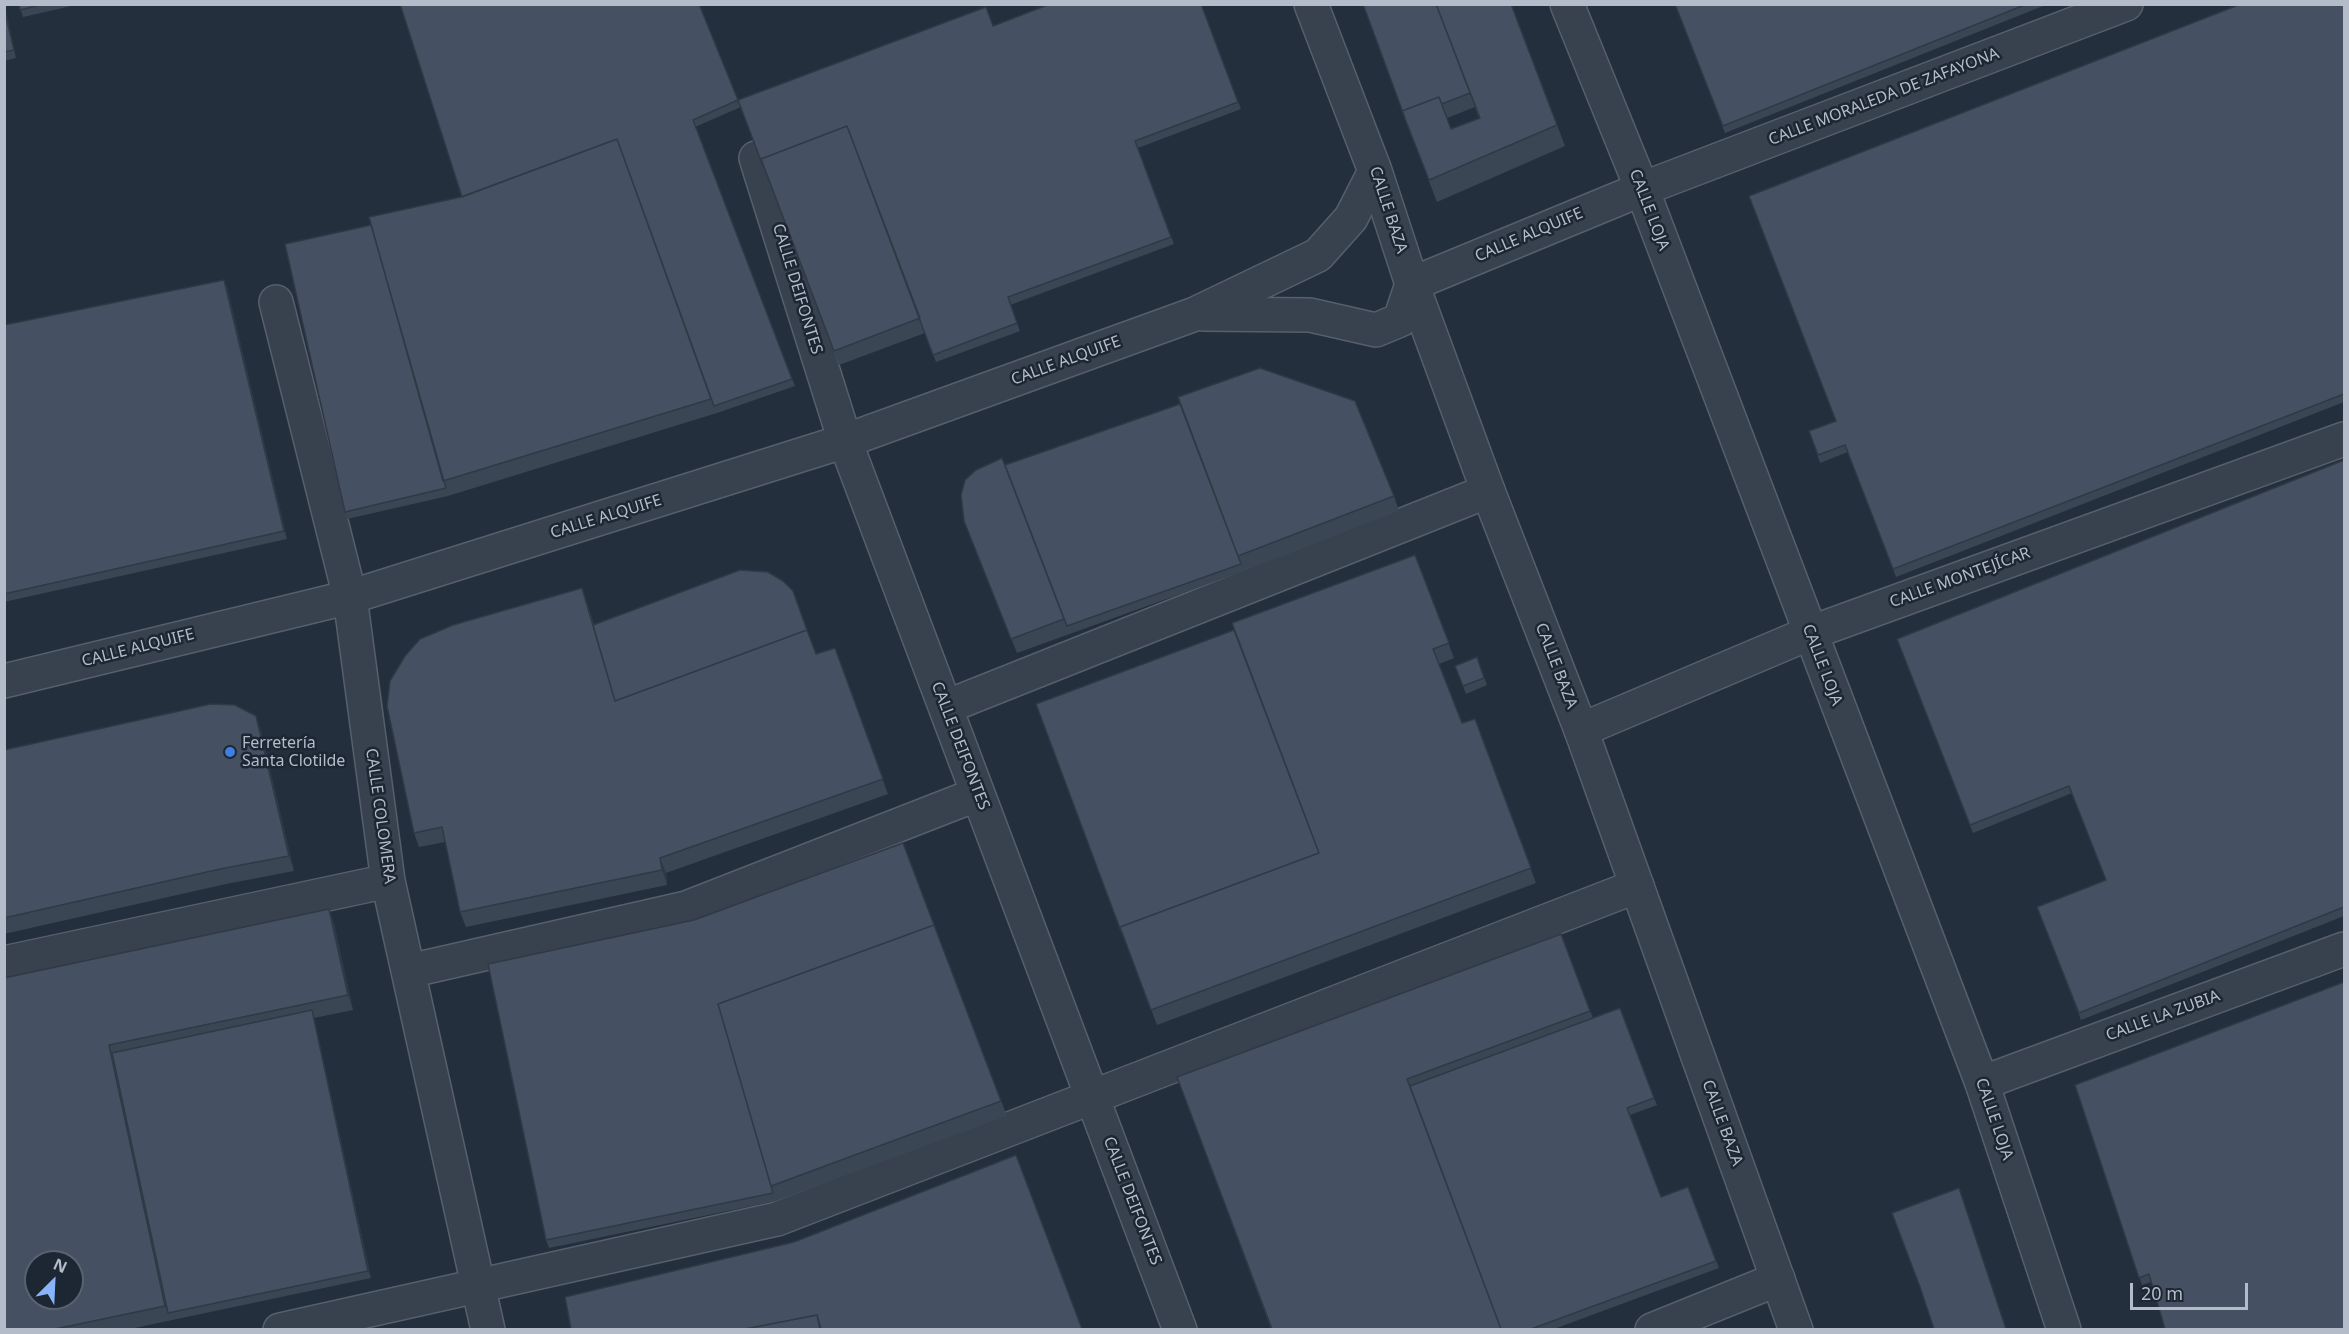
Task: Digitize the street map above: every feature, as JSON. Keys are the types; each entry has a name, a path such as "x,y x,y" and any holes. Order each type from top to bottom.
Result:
{"street":[{"name":"CALLE BAZA","path":"1311,4 1375,171 1412,284 1488,491 1581,730 1796,1329"},
{"name":"CALLE LOJA","path":"1567,4 1641,189 1982,1083 2064,1329"},
{"name":"CALLE MORALEDA DE ZAFAYONA","path":"1641,189 2126,4"},
{"name":"CALLE DEIFONTES","path":"756,158 845,441 1180,1329"},
{"name":"CALLE ALQUIFE","path":"4,681 350,597 845,441 1196,314 1318,255 1351,218 1375,171"},
{"name":"CALLE ALQUIFE","path":"1196,314 1310,315 1376,330 1400,320 1412,284 1641,189"},
{"name":"CALLE COLOMERA","path":"276,302 350,597 388,881 488,1329"},
{"name":"CALLE MONTEJÍCAR","path":"1581,730 1810,633 2344,439"},
{"path":"946,707 1488,491"},
{"path":"409,971 686,908 978,794"},
{"path":"4,963 388,881"},
{"path":"280,1329 777,1219 1637,886"},
{"name":"CALLE LA ZUBIA","path":"1982,1083 2344,949"},
{"path":"1652,1329 1778,1279"}],"building":[{"path":"19,4 43,4 20,10"},
{"path":"400,4 699,4 738,100 693,120 792,379 714,406 617,139 462,197"},
{"path":"1050,4 1201,4 1238,102 1135,141 1171,237 1008,297 1017,323 933,355 847,126 761,159 763,166 738,100 986,7 993,26"},
{"path":"1363,4 1436,4 1470,93 1442,104 1439,97 1402,111"},
{"path":"1436,4 1511,4 1557,125 1429,180 1402,111 1439,97 1451,129 1480,118"},
{"path":"1675,4 2027,4 1723,126"},
{"path":"2241,4 2344,4 2344,394 1893,569 1845,445 1818,455 1809,431 1836,421 1749,196"},
{"path":"4,8 14,50 4,52"},
{"path":"847,126 920,318 834,351 761,159"},
{"path":"617,139 711,399 443,481 369,217 461,197"},
{"path":"371,225 446,488 345,512 285,244"},
{"path":"224,280 284,531 4,594 4,325"},
{"path":"1260,368 1355,401 1394,496 1238,556 1178,397"},
{"path":"1180,404 1241,564 1067,626 1005,465"},
{"path":"1002,458 1064,619 1011,639 964,521 961,495 965,480 976,470"},
{"path":"2344,460 2344,907 2079,1013 2037,907 2106,880 2069,786 1970,825 1897,639"},
{"path":"1415,555 1449,643 1433,649 1462,723 1475,719 1531,868 1151,1010 1120,927 1319,853 1232,623"},
{"path":"740,570 768,572 783,581 793,591 807,630 615,701 593,625"},
{"path":"582,588 615,701 807,630 816,654 835,648 883,779 660,858 662,870 460,912 442,827 414,833 387,706 390,681 405,656 420,639 453,625"},
{"path":"1234,630 1319,853 1120,927 1122,934 1036,704"},
{"path":"1477,657 1484,678 1463,686 1455,666"},
{"path":"211,704 235,705 256,716 289,856 220,869 4,918 4,750"},
{"path":"903,843 934,925 718,1004 773,1193 546,1240 488,964 694,920"},
{"path":"329,909 348,995 109,1045 165,1306 55,1329 4,1329 4,978"},
{"path":"934,925 1001,1101 771,1186 718,1004"},
{"path":"1561,934 1590,1011 1407,1079 1501,1329 1272,1329 1177,1077"},
{"path":"2344,982 2344,1329 2165,1329 2149,1274 2139,1278 2075,1085"},
{"path":"1620,1008 1654,1098 1627,1108 1661,1197 1688,1187 1716,1261 1531,1329 1501,1329 1410,1086"},
{"path":"312,1010 368,1271 168,1313 112,1053"},
{"path":"1016,1155 1082,1329 821,1329 817,1315 745,1329 571,1329 565,1297 794,1242"},
{"path":"1959,1188 2006,1329 1934,1329 1892,1213"},
{"path":"817,1315 820,1329 745,1329"}],"place":[{"name":"Ferretería Santa Clotilde","path":"230,752"}]}
